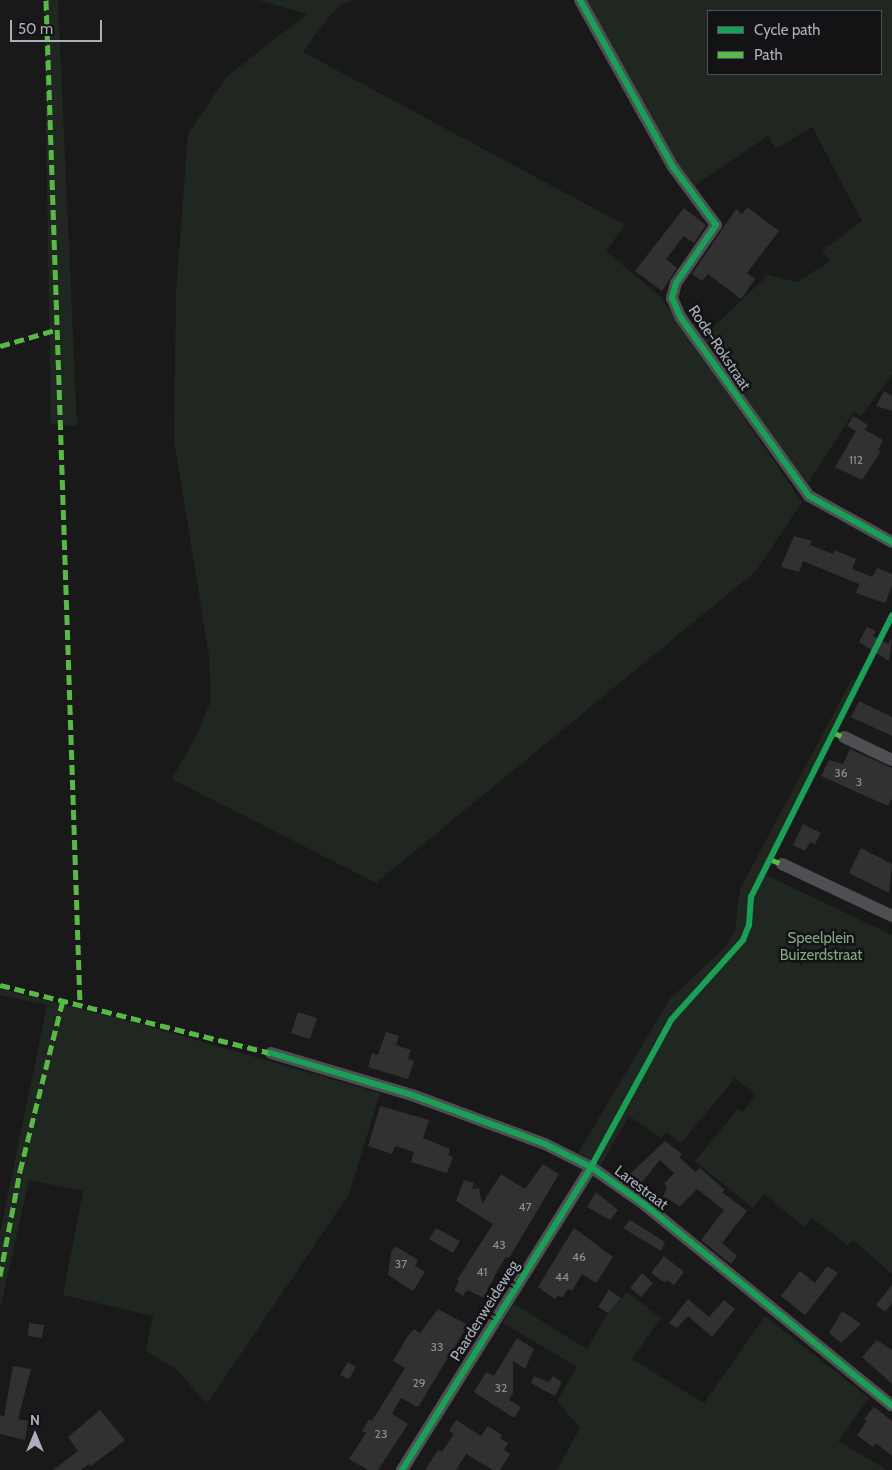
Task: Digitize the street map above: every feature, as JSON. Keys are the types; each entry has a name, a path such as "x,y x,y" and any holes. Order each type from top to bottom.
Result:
{"street":[{"name":"Rode-Rokstraat","path":"580,0 673,167 716,224 676,283 672,298 681,318 809,496 892,542"},
{"path":"844,737 892,760"},
{"path":"782,864 892,916"},
{"name":"Larestraat","path":"271,1053 412,1096 545,1144 591,1167 645,1205 892,1406"},
{"name":"Paardenweideweg","path":"402,1470 591,1167"}],"green space":[{"path":"44,0 58,0 77,426 51,424"},
{"path":"259,0 352,0 340,5 303,52 625,225 606,251 661,297 802,502 756,571 376,883 172,779 198,733 211,700 209,656 174,440 176,293 188,134 226,77 307,14"},
{"path":"586,0 892,0 892,374 861,416 854,412 808,483 701,339 768,275 797,282 830,261 822,251 862,221 812,127 776,149 768,136 695,185 680,169"},
{"name":"Speelplein Buizerdstraat","path":"852,679 860,683 766,875 892,935 892,1274 853,1240 848,1246 812,1218 804,1227 764,1194 753,1208 695,1161 738,1109 743,1112 756,1095 735,1078 681,1143 666,1132 661,1138 629,1116 601,1165 578,1153 670,999 726,946 735,930 740,889"},
{"path":"0,989 140,1024 380,1093 349,1194 207,1404 176,1369 146,1351 153,1316 63,1295 83,1191 29,1180 0,1309 0,1233 47,1005 0,995"},
{"path":"627,1292 661,1318 632,1359 704,1403 765,1316 869,1398 838,1441 887,1470 557,1470 580,1428 557,1401 577,1367 503,1323 514,1304 587,1349 608,1313"}],"building":[{"path":"747,207 779,231 747,273 755,279 741,299 708,274 702,281 692,274 736,209 742,214"},
{"path":"684,208 706,225 694,243 684,236 666,259 677,268 662,291 635,271"},
{"path":"884,391 892,396 892,411 876,406"},
{"path":"853,416 868,425 865,430 883,440 878,450 881,451 862,480 835,467 856,431 847,426"},
{"path":"794,536 812,541 810,545 833,554 834,550 856,559 852,569 872,577 877,568 892,574 892,586 885,603 856,593 859,584 803,561 799,572 781,567"},
{"path":"867,627 876,631 873,636 888,644 892,638 889,661 859,642"},
{"path":"859,701 892,717 892,736 851,717"},
{"path":"850,749 892,768 892,799 888,806 821,776 829,760 843,764"},
{"path":"803,824 821,833 815,844 810,842 805,851 793,845"},
{"path":"861,848 892,864 889,893 849,873"},
{"path":"298,1012 317,1018 310,1039 291,1033"},
{"path":"386,1032 399,1036 396,1045 411,1050 408,1059 414,1061 408,1079 368,1067 372,1053 378,1055"},
{"path":"380,1106 429,1120 423,1138 450,1149 448,1155 453,1157 447,1173 411,1162 414,1152 395,1146 392,1154 368,1146"},
{"path":"665,1141 682,1154 679,1157 695,1172 700,1168 725,1190 722,1192 747,1211 722,1243 737,1256 731,1264 701,1240 724,1210 697,1189 680,1206 663,1197 667,1186 664,1184 674,1173 660,1160 641,1183 630,1174"},
{"path":"543,1164 559,1174 509,1258 506,1257 496,1273 484,1298 467,1290 463,1296 454,1290 459,1281 457,1280 493,1224 456,1201 464,1180 474,1183 472,1189 479,1188 482,1204 501,1174 525,1189"},
{"path":"596,1192 618,1210 610,1220 587,1207"},
{"path":"630,1220 665,1242 661,1251 623,1228"},
{"path":"436,1228 460,1241 453,1253 429,1239"},
{"path":"574,1228 613,1257 596,1283 582,1274 572,1291 568,1289 562,1298 558,1295 555,1299 538,1287"},
{"path":"395,1246 418,1260 415,1266 425,1272 413,1291 388,1275 391,1253"},
{"path":"664,1256 684,1272 674,1285 667,1280 665,1283 651,1273"},
{"path":"827,1266 838,1273 805,1315 781,1296 800,1271 815,1283"},
{"path":"642,1273 653,1283 641,1297 630,1288"},
{"path":"892,1285 892,1303 885,1312 876,1305"},
{"path":"609,1290 621,1298 608,1313 598,1307"},
{"path":"688,1299 709,1317 724,1300 735,1309 712,1337 688,1316 677,1328 669,1323"},
{"path":"438,1309 468,1325 418,1407 401,1398 392,1414 408,1424 378,1470 368,1470 349,1459 366,1433 362,1431 369,1419 372,1421 405,1368 393,1361 407,1337 414,1329 420,1333"},
{"path":"842,1311 861,1324 841,1343 829,1333"},
{"path":"29,1323 44,1325 42,1338 28,1336"},
{"path":"517,1338 534,1349 525,1369 513,1361 513,1393 509,1400 521,1407 514,1418 474,1392 486,1372 494,1376"},
{"path":"877,1340 892,1350 892,1384 862,1357"},
{"path":"348,1362 356,1367 349,1379 340,1375"},
{"path":"13,1366 31,1369 18,1419 28,1421 25,1440 0,1434 0,1415 4,1416"},
{"path":"534,1376 549,1382 553,1376 562,1382 555,1396 531,1383"},
{"path":"874,1407 892,1421 892,1456 876,1443 873,1447 857,1435 867,1421 864,1419"},
{"path":"100,1410 125,1440 91,1466 89,1464 81,1470 53,1470 78,1451 68,1437"},
{"path":"456,1420 481,1436 488,1426 502,1435 500,1438 508,1443 504,1450 510,1454 500,1470 493,1470 466,1454 456,1470 425,1470 438,1450 442,1452 454,1434 449,1431"}],"marked path":[{"path":"46,0 80,1005"},
{"path":"0,346 55,330"},
{"path":"832,732 844,737"},
{"path":"770,859 782,864"},
{"path":"0,985 271,1053"},
{"path":"0,1276 20,1171 63,1000"}],"cycle path":[{"path":"580,0 673,167 716,225 676,283 672,298 681,318 809,496 892,542"},
{"path":"402,1470 591,1167 671,1020 743,940 749,925 751,897 892,615"},
{"path":"271,1053 412,1095 545,1144 591,1167 645,1205 892,1406"}]}
